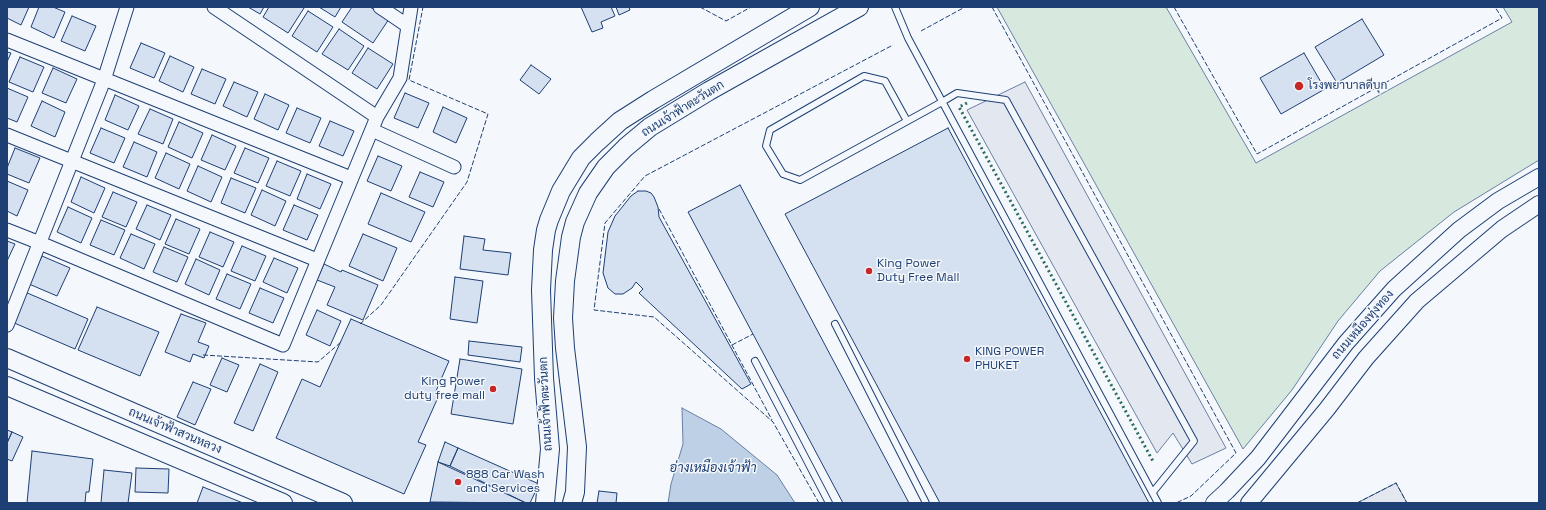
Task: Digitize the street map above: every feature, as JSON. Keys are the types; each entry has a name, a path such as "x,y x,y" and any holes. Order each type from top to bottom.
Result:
{"main road":[{"name":"ถนนเจ้าฟ้าตะวันตก","path":"545,503 550,450 544,378 541,290 543,250 549,220 561,191 581,158 620,121 810,7"},
{"name":"ถนนเจ้าฟ้าตะวันตก","path":"572,503 575,492 577,447 565,348 563,318 565,281 571,236 575,222 588,193 606,167 626,147 650,127 709,91 859,7"},
{"name":"ถนนเจ้าฟ้าสวนหลวง","path":"7,358 343,503"},
{"name":"ถนนเจ้าฟ้าสวนหลวง","path":"7,386 283,503"}],"street":[{"path":"7,325 104,80 127,7"},
{"path":"214,7 377,117"},
{"path":"380,7 408,26"},
{"path":"7,230 283,345 377,117 400,78 411,7"},
{"path":"7,40 351,178"},
{"path":"372,130 454,167"},
{"path":"7,135 317,260"},
{"name":"ถนนเหมืองทุ่งทอง","path":"1214,503 1258,458 1332,360 1394,289 1459,230 1498,201 1539,177"},
{"name":"ถนนเหมืองทุ่งทอง","path":"1249,503 1318,421 1366,358 1417,301 1502,229 1539,204"},
{"path":"1332,360 1353,375"}],"lane":[{"path":"894,7 908,38 942,102 1158,503"},
{"path":"907,121 885,81 864,76 770,130 766,146 783,174 800,180 942,102 957,93 1006,100 1194,441 1153,492"},
{"path":"835,324 926,503"},
{"path":"755,361 829,503"}],"shaded area":[{"path":"997,7 1166,7 1256,163 1512,22 1503,7 1539,7 1539,160 1454,212 1380,271 1338,321 1292,390 1243,449"},
{"path":"1025,82 1226,448 1192,464 1173,433 1157,453 967,110"},
{"path":"1396,483 1407,503 1357,503"}],"water":[{"name":"อ่างเหมืองเจ้าฟ้า","path":"682,408 721,429 777,475 795,503 668,503 671,484 683,444"}],"building":[{"path":"7,7 29,7 21,25 7,18"},
{"path":"39,7 53,7 65,12 54,38 31,27"},
{"path":"248,7 264,7 260,14"},
{"path":"269,7 304,8 288,33 263,17"},
{"path":"319,7 341,7 335,17"},
{"path":"352,7 370,7 389,19 373,43 342,22"},
{"path":"581,7 611,7 615,16 601,22 603,28 592,32"},
{"path":"616,7 629,7 630,10 619,15"},
{"path":"308,11 333,27 317,52 292,36"},
{"path":"72,16 96,26 85,51 61,41"},
{"path":"1362,19 1384,55 1337,83 1315,47"},
{"path":"339,29 364,46 348,70 322,54"},
{"path":"141,43 165,53 154,78 130,68"},
{"path":"368,48 393,64 377,89 352,73"},
{"path":"7,52 11,53 7,62"},
{"path":"1304,53 1325,89 1281,114 1260,78"},
{"path":"170,56 194,67 183,92 159,81"},
{"path":"20,57 44,67 33,92 9,82"},
{"path":"531,65 551,79 539,94 520,80"},
{"path":"53,68 77,79 66,103 42,93"},
{"path":"202,69 226,79 215,104 191,94"},
{"path":"234,82 258,92 247,117 223,106"},
{"path":"7,88 28,97 17,122 7,118"},
{"path":"405,93 429,103 418,128 394,118"},
{"path":"265,94 289,105 278,130 254,119"},
{"path":"115,95 139,106 128,130 105,120"},
{"path":"42,101 65,112 55,137 31,126"},
{"path":"443,107 467,118 456,143 433,132"},
{"path":"297,108 321,118 310,143 286,133"},
{"path":"150,109 173,119 163,144 138,134"},
{"path":"330,121 354,131 343,156 319,146"},
{"path":"179,122 203,133 192,158 168,147"},
{"path":"101,128 125,138 114,163 90,153"},
{"name":"KING POWER PHUKET","path":"948,128 1149,503 940,503 785,214"},
{"path":"212,135 236,146 225,170 201,160"},
{"path":"134,142 157,152 147,177 123,167"},
{"path":"15,148 40,158 29,183 7,174 7,168"},
{"path":"245,148 269,158 258,183 234,173"},
{"path":"166,153 190,164 179,189 155,178"},
{"path":"378,156 402,166 391,191 367,181"},
{"path":"277,161 301,171 290,196 266,186"},
{"path":"198,166 222,177 211,202 187,191"},
{"path":"420,172 444,182 433,207 409,197"},
{"path":"307,174 331,184 320,209 297,199"},
{"path":"81,177 105,188 94,213 71,202"},
{"path":"231,178 256,188 245,213 221,203"},
{"path":"7,181 28,190 17,216 7,211"},
{"path":"740,185 909,503 843,503 688,212"},
{"path":"262,190 286,201 275,226 251,215"},
{"path":"638,191 646,191 651,193 654,197 658,207 659,217 751,384 742,389 639,293 643,289 636,282 632,288 623,294 615,294 608,288 603,273 608,232 615,216 631,196"},
{"path":"113,192 137,202 126,227 102,217"},
{"path":"381,193 425,212 411,242 368,224"},
{"path":"147,205 171,215 160,240 136,229"},
{"path":"294,205 318,215 307,240 283,230"},
{"path":"68,207 92,218 81,243 57,232"},
{"path":"176,219 200,229 189,254 165,244"},
{"path":"101,220 125,230 114,255 90,245"},
{"path":"210,232 234,242 223,267 199,257"},
{"path":"131,234 155,244 144,269 120,258"},
{"path":"363,234 397,248 383,281 349,266"},
{"path":"464,236 485,239 483,250 511,253 508,275 460,269"},
{"path":"7,241 15,244 7,261"},
{"path":"242,246 266,256 255,281 231,271"},
{"path":"164,247 188,257 177,282 153,272"},
{"path":"42,256 70,268 57,296 29,284"},
{"path":"274,258 298,268 287,293 263,282"},
{"path":"196,259 220,270 209,295 185,284"},
{"path":"324,264 341,272 342,270 378,285 363,320 327,305 335,287 317,280"},
{"path":"227,274 251,284 240,309 216,299"},
{"path":"455,277 483,281 477,323 450,319"},
{"path":"260,288 284,298 273,323 249,313"},
{"path":"25,292 88,319 75,349 12,322"},
{"path":"97,307 159,332 140,376 78,350"},
{"path":"317,310 341,321 330,346 306,335"},
{"path":"181,314 206,323 198,342 209,346 204,358 193,354 190,362 165,352"},
{"path":"351,319 449,361 436,391 440,393 418,442 426,445 404,494 276,438 302,379 320,387"},
{"path":"469,341 522,347 520,362 468,355"},
{"path":"222,358 239,365 227,392 210,385"},
{"path":"460,359 522,369 513,424 451,414"},
{"path":"260,364 278,372 253,431 234,423"},
{"path":"193,382 211,389 195,425 177,417"},
{"path":"7,430 12,432 7,443"},
{"path":"12,432 23,437 12,461 7,459 7,443"},
{"path":"445,442 458,448 450,466 438,462"},
{"path":"458,448 539,484 530,503 526,503 450,466"},
{"path":"32,451 93,459 89,492 86,492 85,503 27,503"},
{"name":"888 Car Wash and Services","path":"438,462 526,503 430,502"},
{"path":"136,468 169,469 168,493 135,492"},
{"path":"104,470 132,473 128,503 101,503"},
{"path":"203,487 243,503 197,503"},
{"path":"599,491 617,493 616,503 597,503"}],"hedge":[{"path":"967,103 959,107 1154,463"}],"fence":[{"path":"360,324 381,305 467,182 488,114 409,80 423,7"},
{"path":"700,7 726,21 751,7"},
{"path":"921,31 965,7"},
{"path":"992,7 1236,453 1191,496 1176,503"},
{"path":"1174,7 1257,154 1502,18 1495,7"},
{"path":"819,503 773,422 654,317 594,310 605,223 645,176 893,45"},
{"path":"659,209 772,420"},
{"path":"732,345 753,334"},
{"path":"203,355 318,362 341,342"},
{"path":"1357,503 1396,483 1407,503"}],"place":[{"name":"โรงพยาบาลดีบุก","path":"1299,86"},
{"name":"King Power Duty Free Mall","path":"869,271"},
{"name":"KING POWER PHUKET","path":"967,359"},
{"name":"King Power duty free mall","path":"493,389"},
{"name":"888 Car Wash and Services","path":"458,482"}]}
